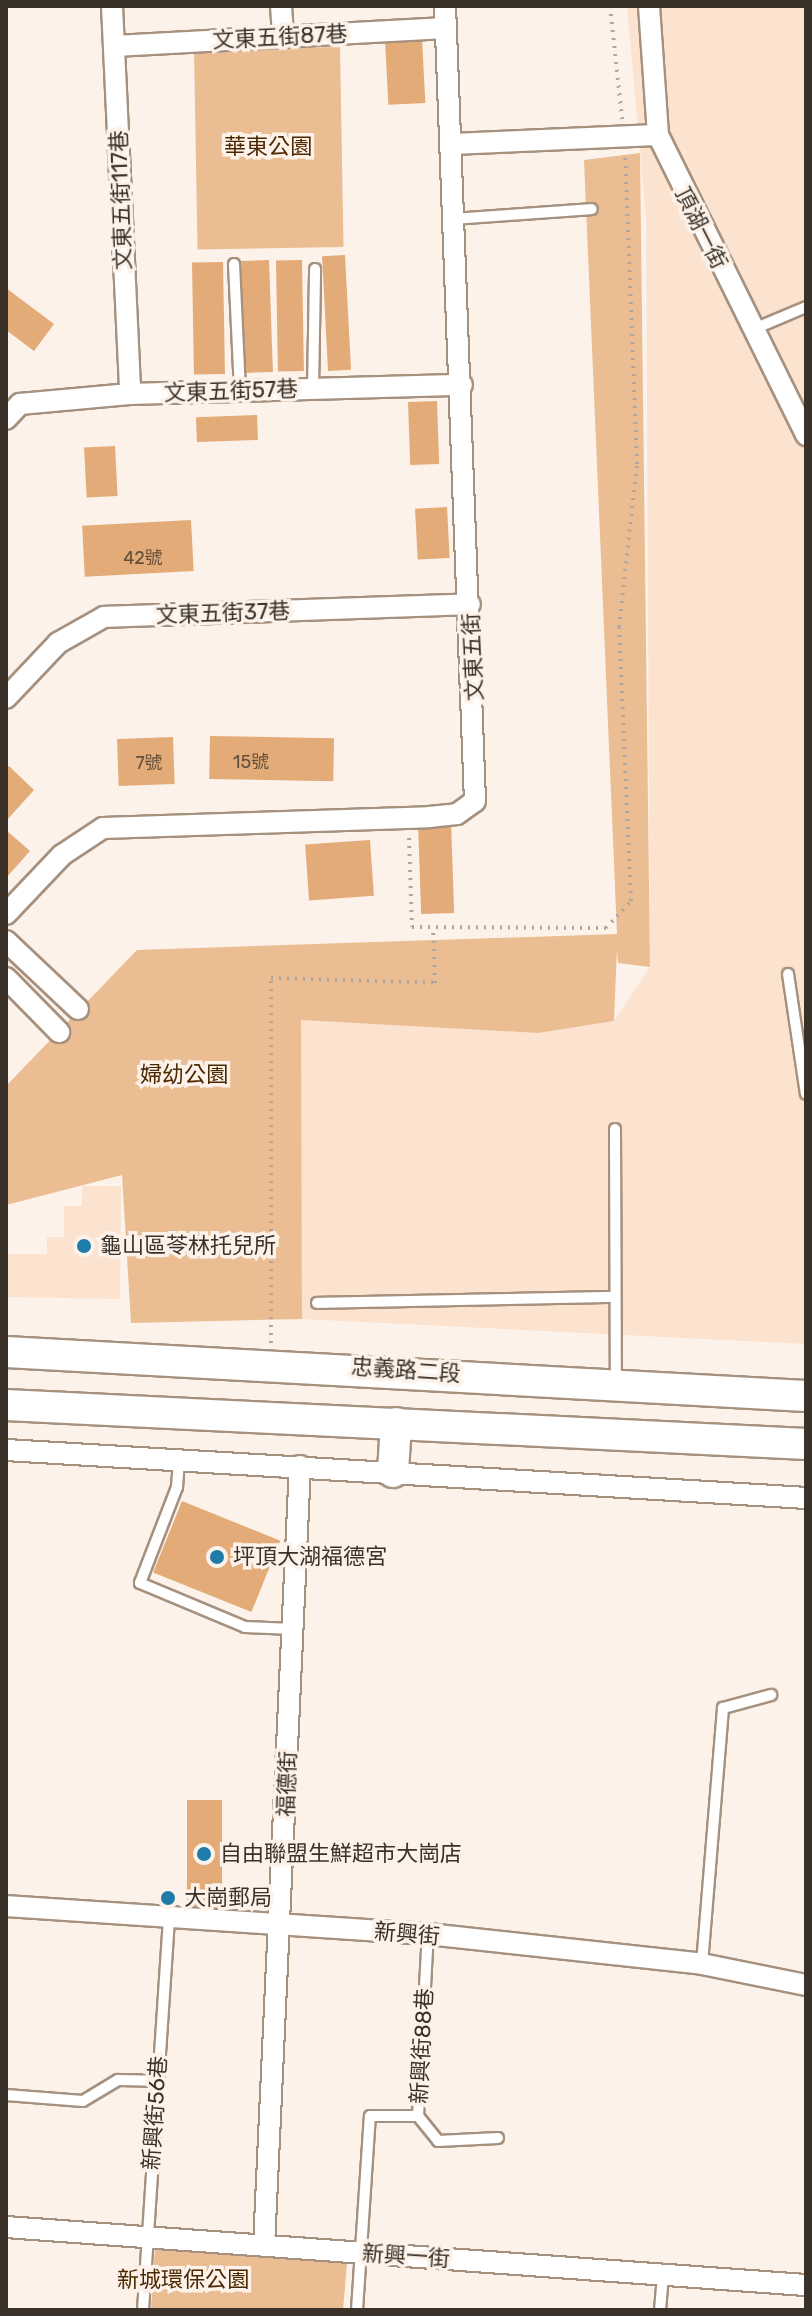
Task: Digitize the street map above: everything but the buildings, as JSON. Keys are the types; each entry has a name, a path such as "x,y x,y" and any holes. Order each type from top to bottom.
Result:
{"main road":[{"name":"忠義路二段","path":"6,1352 271,1361 806,1396"},
{"path":"6,1405 806,1444"},
{"path":"393,1472 396,1423"}],"street":[{"name":"文東五街117巷","path":"112,6 130,394"},
{"path":"281,6 283,37"},
{"name":"文東五街","path":"6,914 62,855 103,828 409,818 457,814 475,801 462,385 445,6"},
{"name":"頂湖一街","path":"649,6 658,135 806,435"},
{"name":"文東五街87巷","path":"115,46 446,28"},
{"path":"451,144 658,135"},
{"name":"文東五街57巷","path":"11,405 130,394 462,385"},
{"name":"文東五街37巷","path":"6,698 58,643 104,617 470,604"},
{"path":"6,941 78,1009"},
{"path":"6,978 59,1032"},
{"path":"6,1450 806,1498"},
{"name":"福德街","path":"264,2246 282,1925 300,1466"},
{"name":"新興街","path":"6,1906 428,1934 702,1964 806,1985"},
{"name":"新興一街","path":"6,2227 806,2285"}],"lane":[{"path":"454,219 592,209"},
{"path":"234,264 240,391"},
{"path":"313,389 315,269"},
{"path":"754,329 806,307"},
{"path":"788,974 806,1094"},
{"path":"615,1129 616,1383"},
{"path":"317,1303 614,1297"},
{"path":"179,1459 177,1487 140,1583 245,1627 293,1629"},
{"path":"702,1964 723,1708 771,1695"},
{"name":"新興街56巷","path":"143,2310 169,1917"},
{"name":"新興街88巷","path":"358,2253 370,2116 418,2116 428,1934"},
{"path":"6,2095 83,2101 118,2080 157,2081"},
{"path":"418,2116 438,2141 498,2138"},
{"path":"357,2310 358,2253"},
{"path":"660,2310 663,2273"}],"path":[{"path":"409,818 412,927 606,928 631,901 619,627 637,464 624,137 610,6"},
{"path":"271,1361 271,978 435,983 433,927"}],"shaded area":[{"path":"627,6 806,6 806,1344 302,1319 300,1019 538,1033 614,1021 650,967 646,217"},
{"name":"龜山區苓林托兒所","path":"82,1186 121,1186 120,1299 6,1297 6,1254 47,1254 47,1237 64,1237 64,1206 82,1206"}],"green space":[{"name":"華東公園","path":"340,47 343,247 198,250 194,50"},
{"name":"婦幼公園","path":"640,153 650,967 618,963 617,949 614,1021 538,1033 301,1020 302,1319 131,1323 122,1175 6,1205 6,1086 137,950 617,934 584,160"},
{"name":"新城環保公園","path":"155,2249 347,2263 343,2310 151,2310"}],"place":[{"name":"龜山區苓林托兒所","path":"84,1246"},
{"name":"坪頂大湖福德宮","path":"217,1557"},
{"name":"自由聯盟生鮮超市大崗店","path":"204,1854"},
{"name":"大崗郵局","path":"168,1898"}]}
